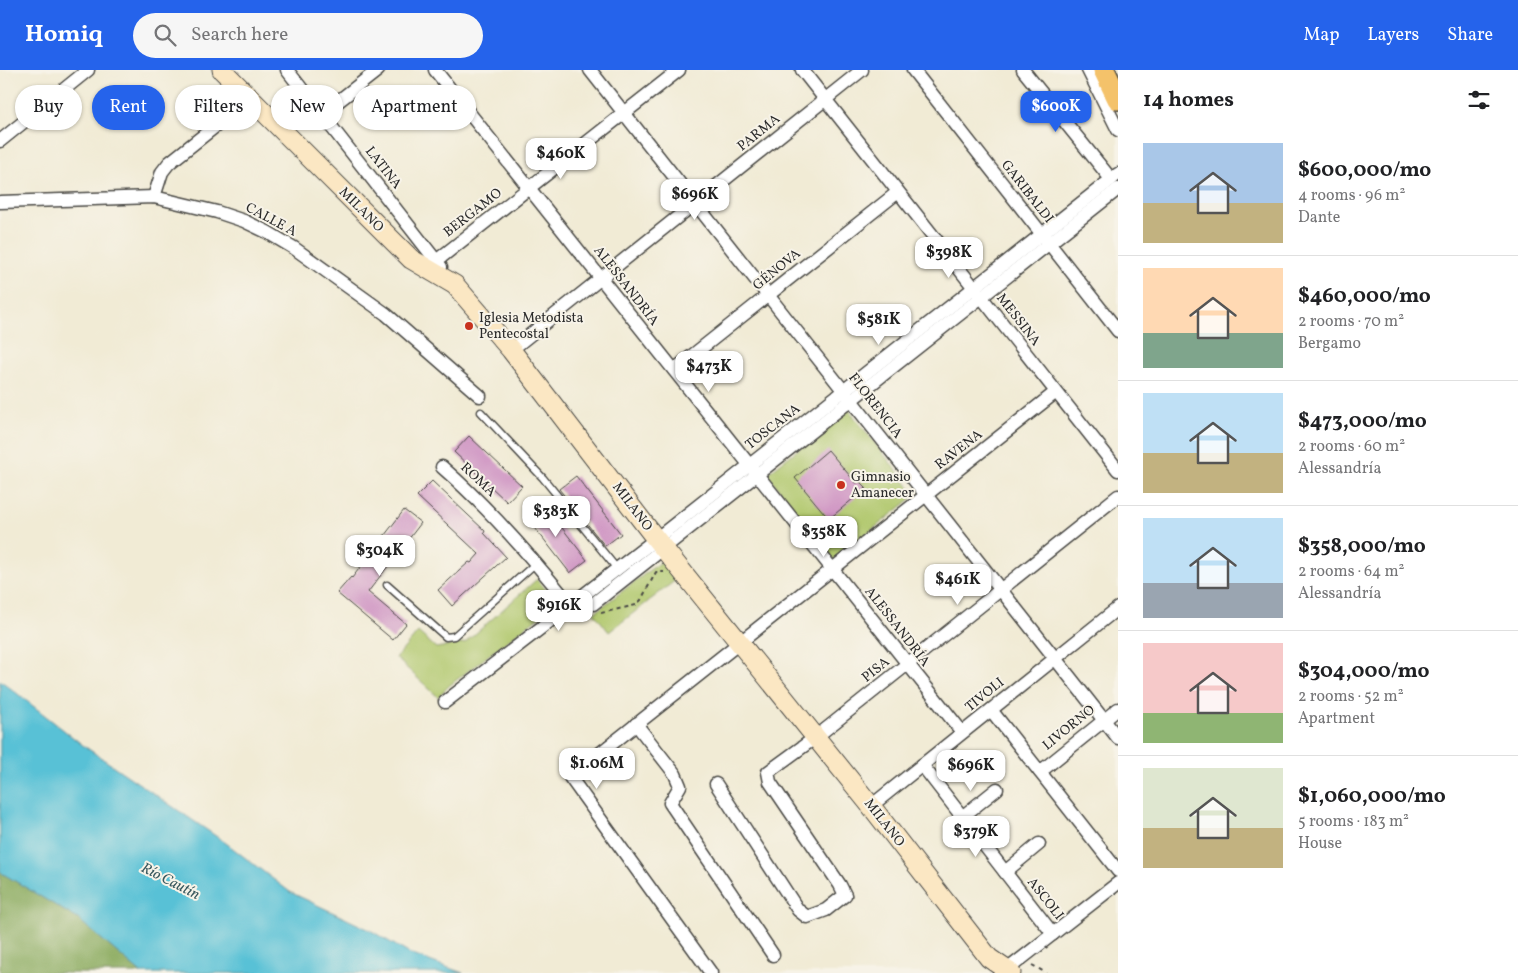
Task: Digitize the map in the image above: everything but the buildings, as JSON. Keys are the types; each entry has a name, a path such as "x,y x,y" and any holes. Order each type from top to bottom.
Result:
{"main road":[{"path":"1092,71 1118,99"}],"street":[{"path":"0,141 88,70"},
{"name":"MILANO","path":"222,70 238,85"},
{"name":"LATINA","path":"287,70 299,85"},
{"path":"343,98 378,70"},
{"name":"ALESSANDRÍA","path":"435,70 962,732"},
{"name":"FLORENCIA","path":"590,70 1118,738"},
{"name":"BERGAMO","path":"431,265 679,70"},
{"name":"MESSINA","path":"802,70 1118,470"},
{"name":"PARMA","path":"511,350 862,70"},
{"name":"GARIBALDI","path":"913,70 1118,331"},
{"path":"1023,70 1116,181"},
{"path":"1092,71 1118,130"},
{"name":"MILANO","path":"261,108 411,259 431,265 455,285 511,350 660,544 871,806 989,958 1010,969"},
{"path":"154,197 162,172 169,163 211,130"},
{"name":"LATINA","path":"334,130 431,265"},
{"name":"TOSCANA","path":"596,607 660,544 1116,181"},
{"name":"GÉNOVA","path":"674,370 898,192"},
{"name":"CALLE A","path":"0,202 154,197 217,212 244,221 294,248 386,314 480,396"},
{"name":"RAVENA","path":"711,973 570,777 1056,392"},
{"name":"ROMA","path":"442,467 472,494 536,563 571,606"},
{"name":"PISA","path":"716,784 798,910 807,917 826,910 845,895 770,782 768,772 816,737 1118,496"},
{"name":"TOSCANA","path":"445,702 618,570 660,544"},
{"name":"TIVOLI","path":"871,806 1118,608"},
{"name":"LIVORNO","path":"1040,772 1118,709"},
{"path":"991,710 1118,871"},
{"path":"636,724 675,774 680,786 670,803 773,955"},
{"name":"ASCOLI","path":"922,765 1053,934"},
{"path":"962,817 997,789"},
{"path":"1005,872 1039,844"},
{"path":"1010,969 1118,883"}],"lane":[{"path":"482,412 543,478 618,570"},
{"path":"387,585 446,636 454,636 536,563"}],"path":[{"path":"596,607 601,613 636,605 641,600 656,572 667,572 677,564"},
{"path":"1010,969 1046,973"}],"green space":[{"name":"Gimnasio Amanecer","path":"848,409 916,495 834,560 767,474"},
{"path":"664,559 681,576 609,632 594,613"},
{"path":"537,579 554,600 553,606 450,685 438,697 396,658 418,632 436,648 465,643"},
{"path":"0,872 78,919 141,973 0,973"}],"water":[{"name":"Río Cautín","path":"0,680 84,746 226,843 290,892 370,930 410,954 463,973 141,973 78,919 0,872"}],"place":[{"name":"Iglesia Metodista Pentecostal","path":"469,326"},
{"name":"Gimnasio Amanecer","path":"841,485"}]}
